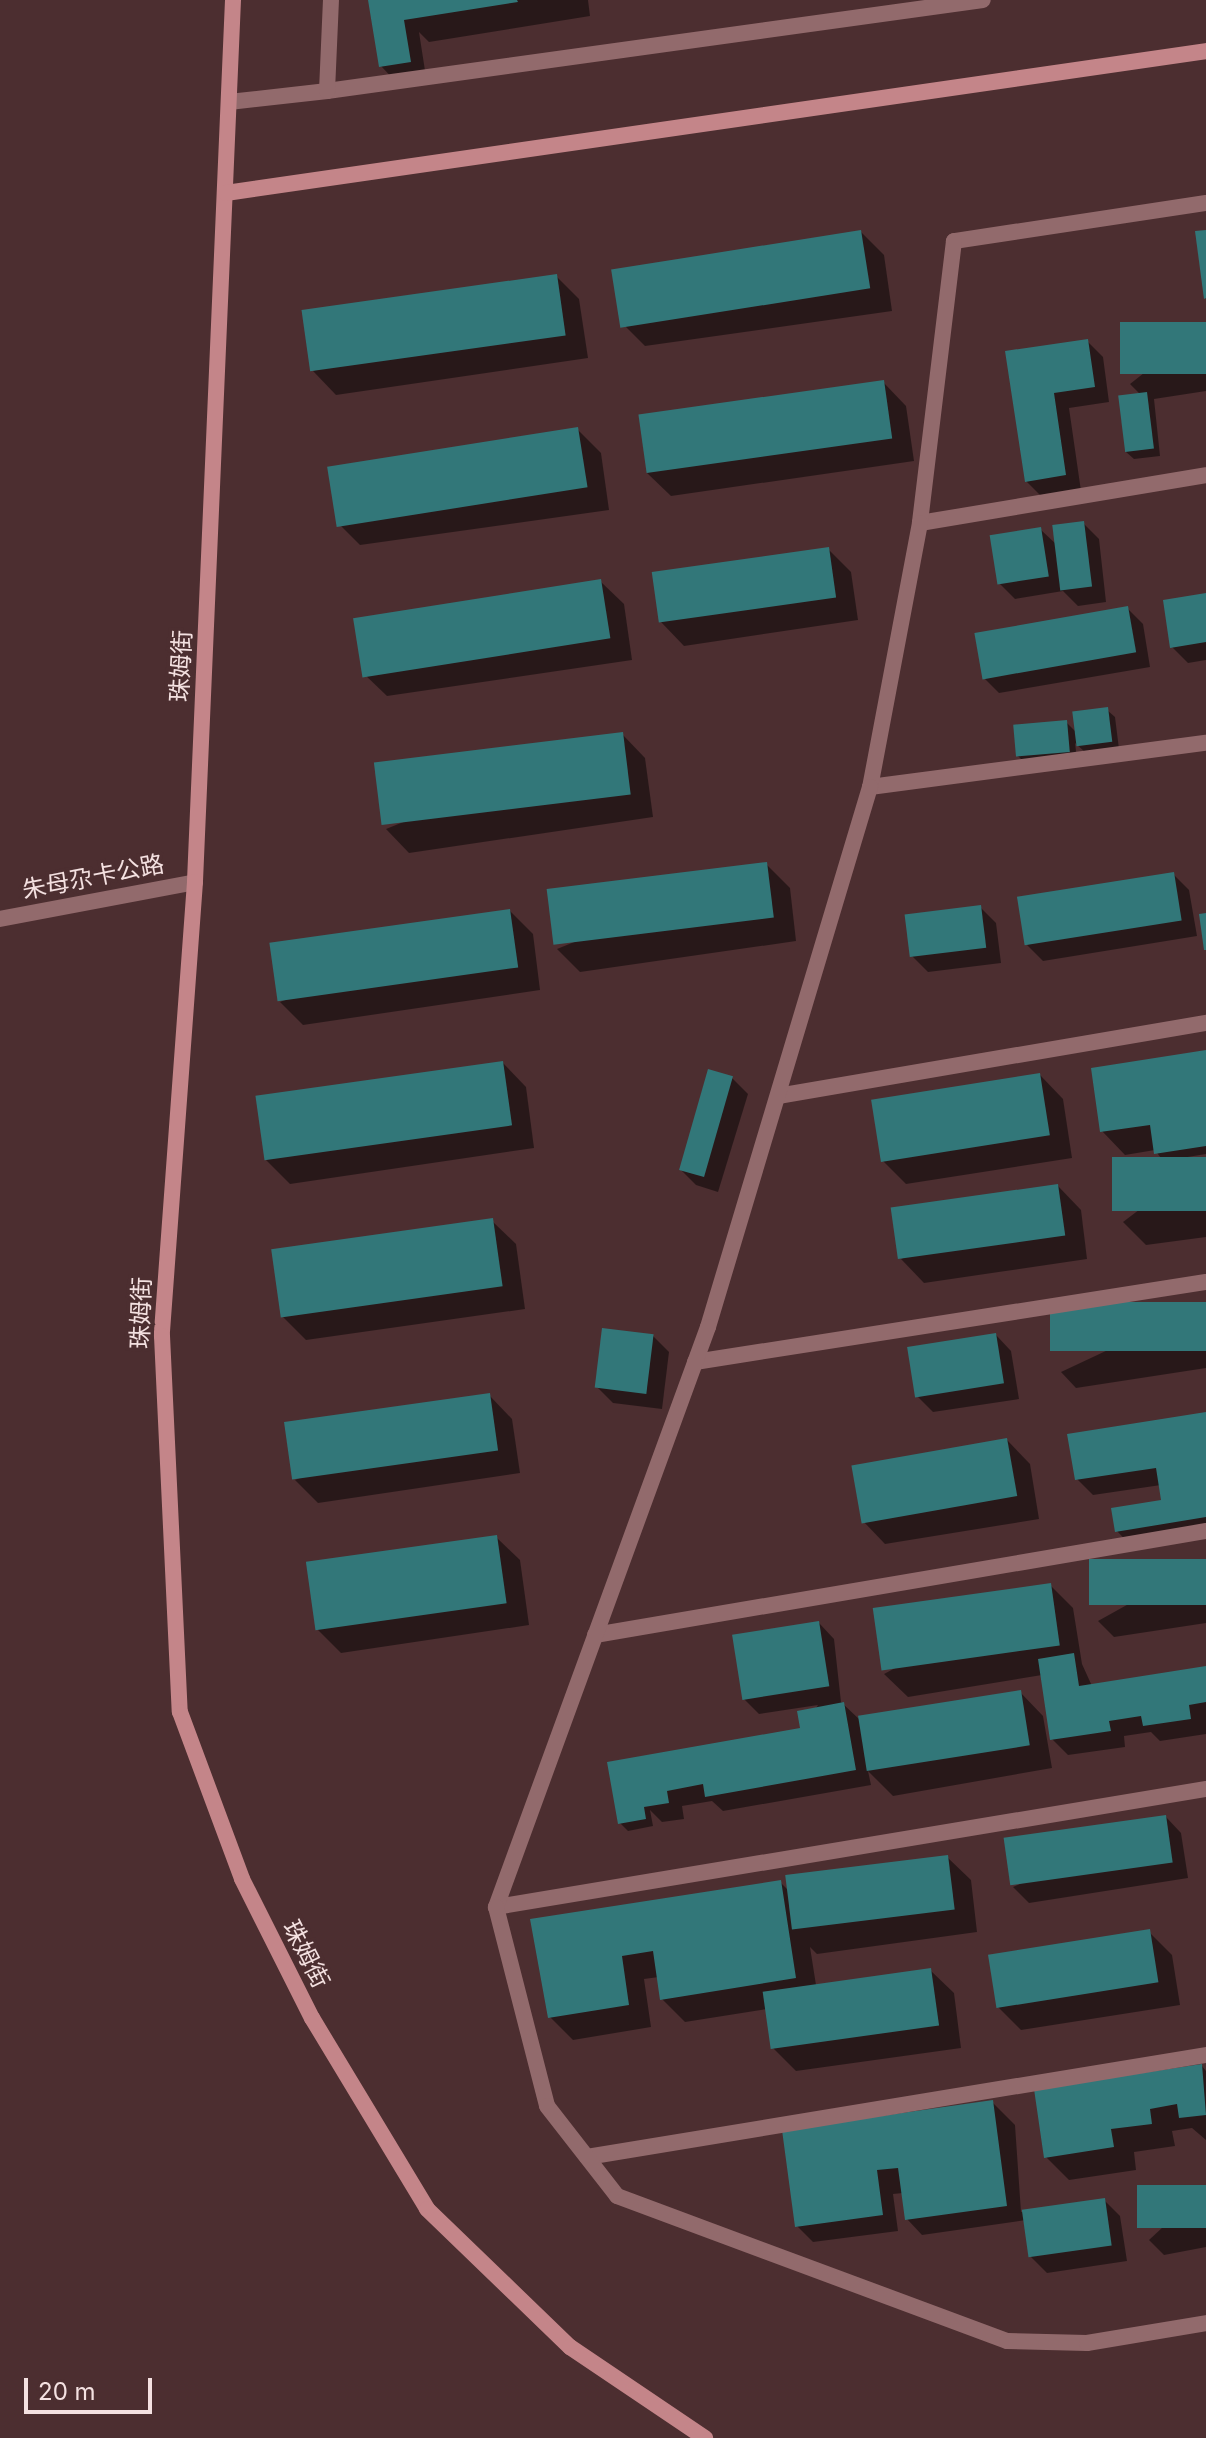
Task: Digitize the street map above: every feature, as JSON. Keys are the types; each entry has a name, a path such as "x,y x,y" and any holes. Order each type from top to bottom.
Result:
{"main road":[{"name":"珠姆街","path":"233,0 195,882 162,1336 180,1712 242,1879 312,2018 427,2209 570,2347 705,2438"},
{"path":"226,193 1206,51"}],"street":[{"path":"327,91 331,0"},
{"path":"229,102 983,0"},
{"path":"1206,203 954,241 920,523 870,787 695,1362 496,1907 547,2106 617,2196 1007,2341 1087,2343 1206,2323"},
{"path":"920,523 1206,475"},
{"path":"870,787 1206,743"},
{"name":"朱母尕卡公路","path":"0,919 195,882"},
{"path":"778,1096 1206,1023"},
{"path":"695,1362 1206,1282"},
{"path":"595,1635 1206,1531"},
{"path":"496,1907 1206,1789"},
{"path":"587,2157 1206,2055"}],"building":[{"path":"368,0 518,2 404,20 411,62 379,67"},
{"path":"861,230 870,288 620,328 611,270"},
{"path":"1206,230 1206,298 1204,299 1195,231"},
{"path":"557,274 566,335 310,371 302,310"},
{"path":"1120,322 1206,322 1206,374 1120,374"},
{"path":"1088,339 1095,387 1054,393 1066,475 1025,482 1005,351"},
{"path":"884,380 892,438 647,473 638,415"},
{"path":"1147,392 1154,449 1125,452 1118,396"},
{"path":"578,427 588,487 337,527 327,467"},
{"path":"1084,521 1092,587 1060,590 1052,525"},
{"path":"1041,527 1049,576 997,585 990,535"},
{"path":"829,547 836,598 659,622 652,572"},
{"path":"601,579 610,638 362,678 353,618"},
{"path":"1206,593 1206,642 1170,648 1163,600"},
{"path":"1128,606 1136,652 983,679 974,633"},
{"path":"1108,707 1112,742 1077,746 1072,711"},
{"path":"1067,720 1070,752 1016,757 1013,725"},
{"path":"623,732 631,795 382,825 374,763"},
{"path":"767,862 774,918 553,945 547,889"},
{"path":"1174,872 1182,920 1025,945 1017,897"},
{"path":"981,905 986,948 910,957 905,914"},
{"path":"510,909 518,967 278,1001 269,943"},
{"path":"1206,913 1206,950 1204,950 1199,914"},
{"path":"1206,1050 1206,1146 1154,1154 1150,1125 1100,1132 1091,1068"},
{"path":"503,1061 512,1125 264,1160 255,1096"},
{"path":"708,1069 733,1076 704,1177 679,1170"},
{"path":"1040,1073 1050,1135 881,1162 871,1100"},
{"path":"1112,1157 1206,1157 1206,1211 1112,1211"},
{"path":"1058,1184 1065,1235 898,1259 891,1208"},
{"path":"493,1218 503,1286 281,1318 271,1249"},
{"path":"1050,1302 1206,1302 1206,1351 1050,1351"},
{"path":"602,1328 654,1334 646,1394 595,1388"},
{"path":"996,1333 1004,1383 915,1397 907,1347"},
{"path":"490,1393 498,1450 292,1479 284,1422"},
{"path":"1206,1412 1206,1517 1115,1532 1111,1508 1161,1500 1156,1468 1075,1480 1067,1434"},
{"path":"1007,1438 1017,1496 862,1524 851,1465"},
{"path":"497,1535 507,1603 315,1630 306,1562"},
{"path":"1089,1559 1206,1559 1206,1605 1089,1605"},
{"path":"1051,1583 1060,1645 882,1670 873,1608"},
{"path":"819,1621 829,1686 742,1700 732,1635"},
{"path":"1074,1653 1079,1686 1206,1666 1206,1702 1189,1705 1191,1719 1143,1726 1141,1716 1109,1721 1111,1731 1050,1740 1038,1659"},
{"path":"1021,1690 1030,1745 867,1771 858,1716"},
{"path":"844,1702 856,1770 705,1797 703,1784 667,1791 669,1803 644,1807 646,1819 618,1824 607,1762 800,1728 797,1711"},
{"path":"1166,1815 1173,1863 1010,1885 1004,1838"},
{"path":"948,1855 955,1910 792,1930 785,1875"},
{"path":"781,1880 796,1978 660,2000 653,1951 622,1956 629,2005 548,2018 530,1919"},
{"path":"1150,1929 1158,1982 996,2008 988,1955"},
{"path":"931,1968 939,2025 771,2049 763,1992"},
{"path":"1202,2064 1206,2115 1179,2118 1177,2104 1150,2109 1152,2124 1111,2129 1114,2147 1044,2158 1034,2089"},
{"path":"993,2100 1007,2206 905,2220 898,2168 877,2170 883,2215 795,2227 782,2130"},
{"path":"1137,2185 1206,2185 1206,2228 1137,2228"},
{"path":"1105,2198 1112,2246 1028,2257 1022,2210"}]}
